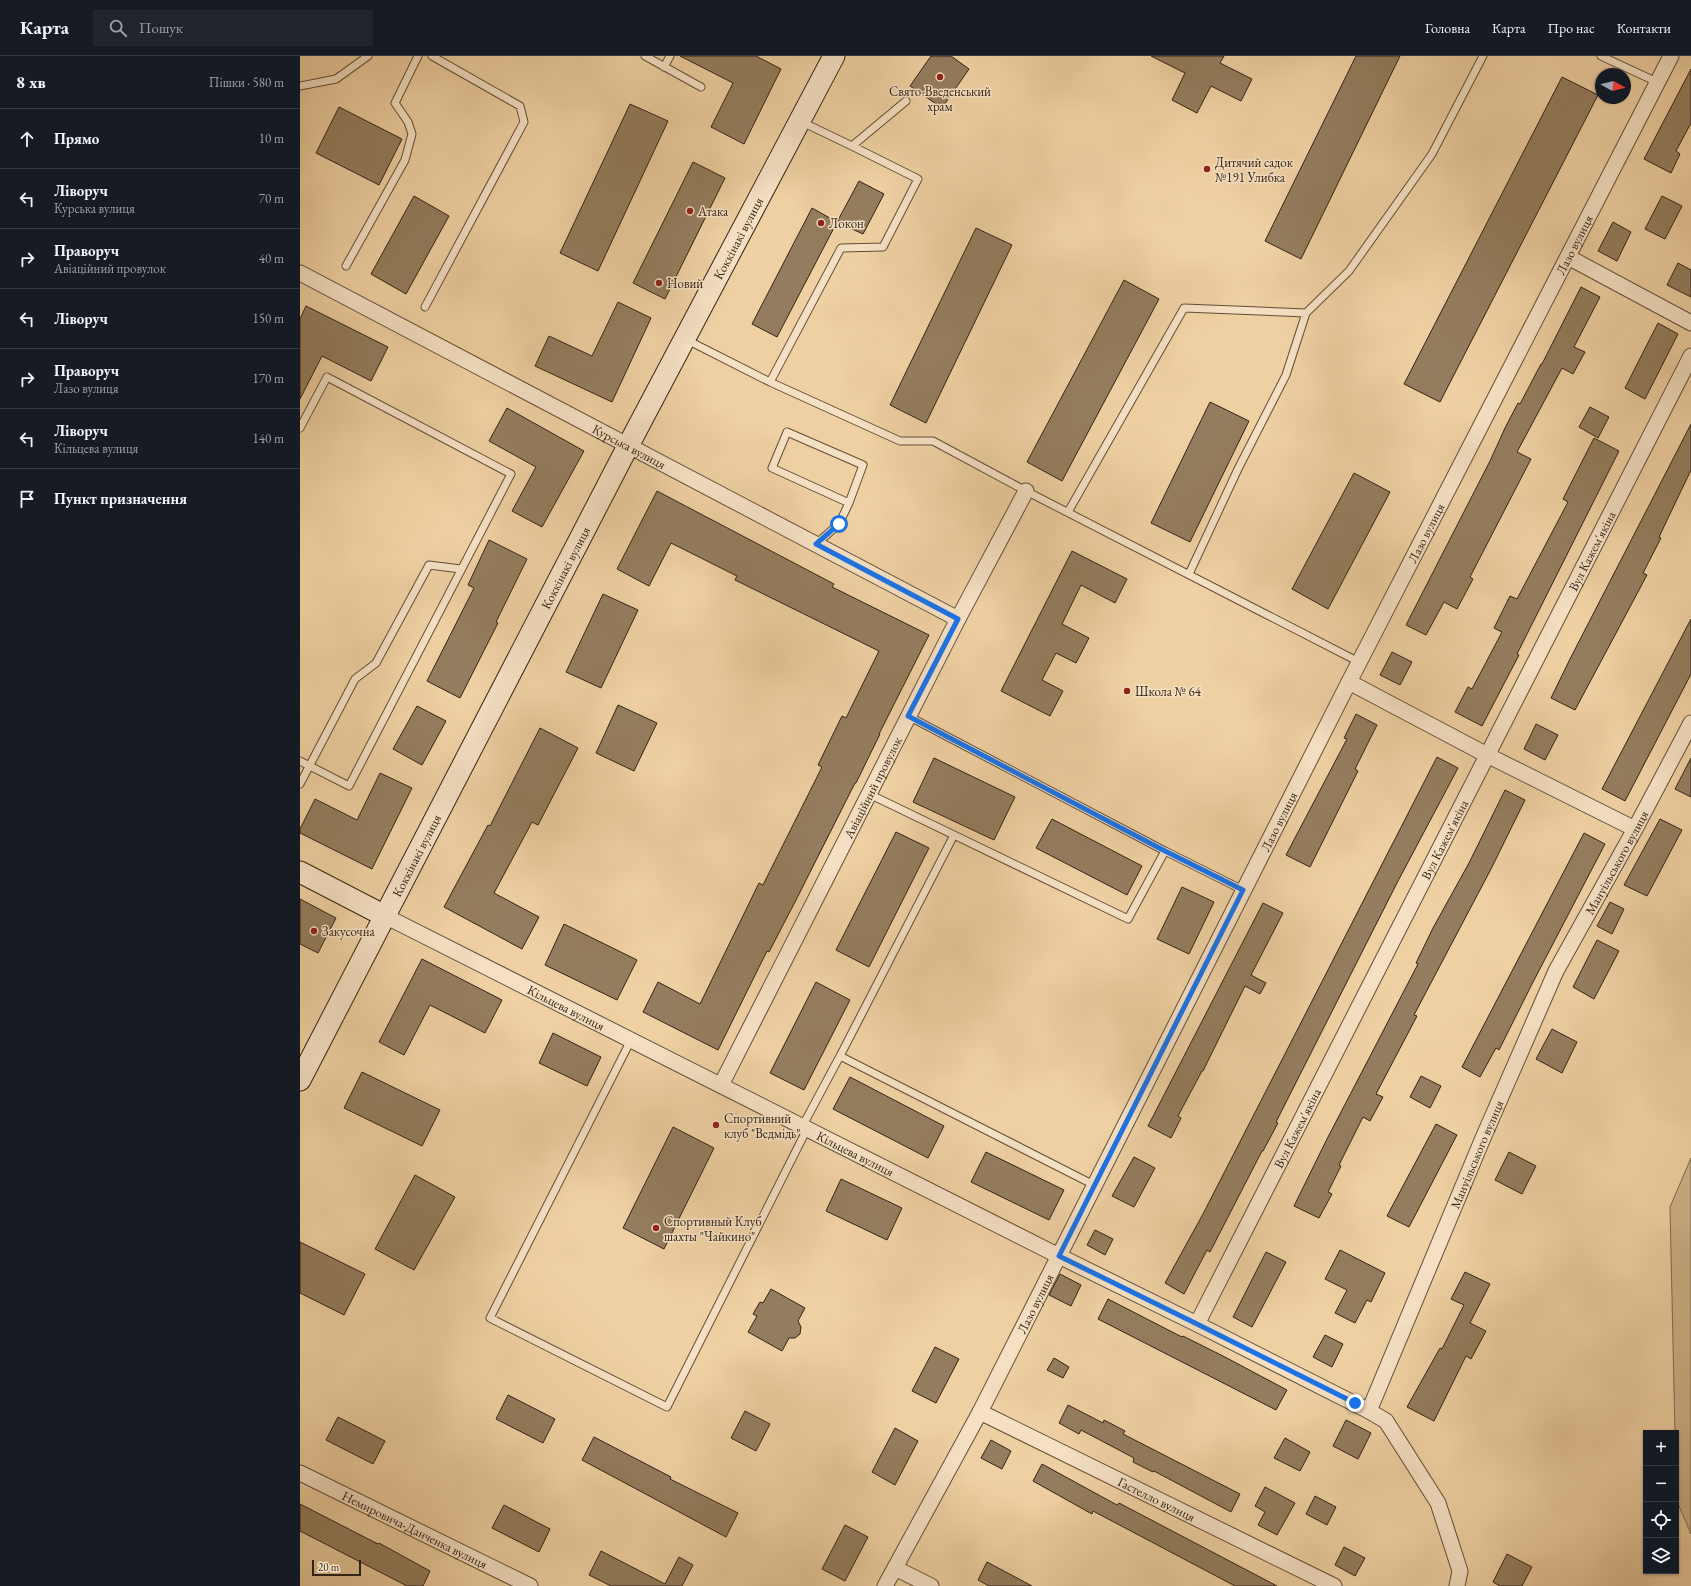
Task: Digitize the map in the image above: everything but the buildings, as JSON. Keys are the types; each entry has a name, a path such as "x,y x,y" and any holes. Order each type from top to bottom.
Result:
{"street":[{"name":"Коккінакі вулиця","path":"300,1080 628,446 834,56"},
{"name":"Лазо вулиця","path":"885,1586 980,1412 1359,662 1671,56"},
{"path":"1568,257 1691,323"},
{"name":"Курська вулиця","path":"300,274 958,619"},
{"name":"Вул Кажем'якіна","path":"1197,1324 1691,356"},
{"name":"Авіаційний провулок","path":"721,1085 908,716 1026,491"},
{"path":"1349,682 1487,755 1635,829"},
{"name":"Мануільського вулиця","path":"1369,1411 1483,1138 1556,971 1635,829 1691,723"},
{"name":"Кільцева вулиця","path":"300,872 805,1128 1369,1411"},
{"path":"1369,1411 1386,1421 1438,1503 1460,1571 1457,1586"},
{"name":"Гастелло вулиця","path":"980,1412 1334,1586"},
{"name":"Немировича-Данченка вулиця","path":"300,1473 530,1586"},
{"path":"895,1568 931,1586"}],"lane":[{"path":"300,86 336,79 368,56"},
{"path":"346,266 405,160 412,134 408,122 395,103 418,56"},
{"path":"425,307 524,122 520,106 432,56"},
{"path":"645,56 701,87"},
{"path":"664,67 670,56"},
{"path":"1189,574 1238,469 1286,375 1306,313 1349,271 1432,154 1483,56"},
{"path":"1601,56 1657,82"},
{"path":"852,146 906,101"},
{"path":"770,382 841,248 883,247 918,179 800,121"},
{"path":"1068,512 1184,308 1306,313"},
{"path":"685,339 770,382 900,441 933,441 1026,491 1359,662"},
{"path":"300,428 327,377 511,474 349,786 300,761"},
{"path":"816,544 839,524 849,502 863,465 787,432 772,468 849,502"},
{"path":"300,784 355,679 376,663 429,565 461,569"},
{"path":"908,716 1165,851 1243,890"},
{"path":"869,794 1128,918 1165,851"},
{"path":"631,1040 490,1318 667,1407 840,1056 954,835"},
{"path":"840,1056 1094,1185"}],"shaded area":[{"path":"1691,1158 1691,1534 1679,1506 1679,1430 1675,1430 1670,1207"}],"place":[{"name":"Свято-Введенський храм","path":"940,77"},
{"name":"Дитячий садок №191 Улибка","path":"1207,169"},
{"name":"Атака","path":"690,211"},
{"name":"Локон","path":"821,223"},
{"name":"Новий","path":"659,283"},
{"name":"Школа № 64","path":"1127,691"},
{"name":"Закусочна","path":"314,931"},
{"name":"Спортивний клуб \"Ведмідь\"","path":"716,1125"},
{"name":"Спортивный Клуб шахты \"Чайкино\"","path":"656,1228"}],"route":[{"path":"839,524 816,544 958,619 908,716 1165,851 1243,890 1059,1256 1355,1403"}]}
